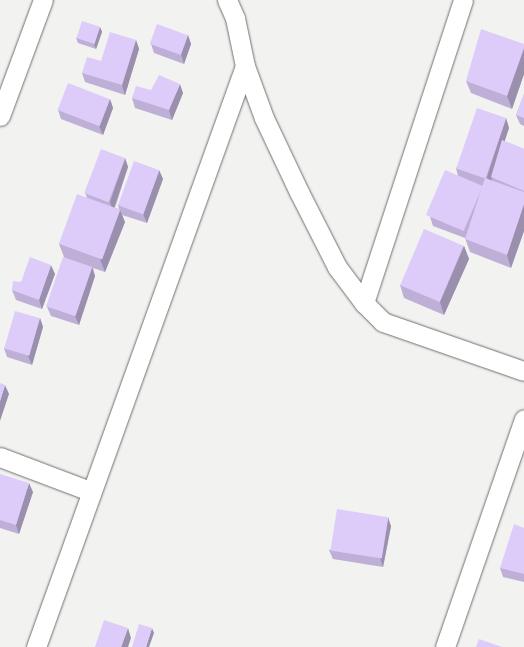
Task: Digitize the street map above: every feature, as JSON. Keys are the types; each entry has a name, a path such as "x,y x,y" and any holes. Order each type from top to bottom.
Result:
{"street":[{"path":"0,116 43,0"},
{"path":"227,0 235,18 246,66 264,118 299,192 338,267 364,303 383,322 524,371"},
{"path":"364,303 463,0"},
{"path":"36,647 90,491 246,66"},
{"path":"444,647 524,419"},
{"path":"0,457 90,491"}],"building":[{"path":"82,21 100,27 95,44 76,38"},
{"path":"157,24 188,35 181,55 150,44"},
{"path":"481,29 524,44 507,96 466,81"},
{"path":"110,32 136,40 122,85 82,73 87,57 101,61"},
{"path":"159,75 180,84 169,110 132,98 136,86 151,90"},
{"path":"68,83 110,99 100,126 58,110"},
{"path":"524,94 524,118 516,115"},
{"path":"477,108 506,118 485,179 456,169"},
{"path":"502,140 524,149 524,191 491,177"},
{"path":"101,149 125,158 108,202 84,193"},
{"path":"134,161 159,170 143,214 118,205"},
{"path":"445,170 483,186 464,231 426,215"},
{"path":"485,178 524,192 524,204 507,255 465,239"},
{"path":"77,194 120,210 102,260 59,244"},
{"path":"424,229 464,246 440,302 400,285"},
{"path":"30,257 51,265 39,300 12,290 13,281 21,282"},
{"path":"63,257 92,267 75,316 46,306"},
{"path":"15,311 40,318 29,356 4,348"},
{"path":"0,383 5,385 0,401"},
{"path":"0,474 29,483 16,525 0,520"},
{"path":"337,509 388,517 382,559 330,550"},
{"path":"514,524 524,528 524,574 500,568"},
{"path":"104,620 128,628 121,647 95,647"},
{"path":"139,624 152,628 146,647 132,647"},
{"path":"479,639 502,647 476,647"}]}
